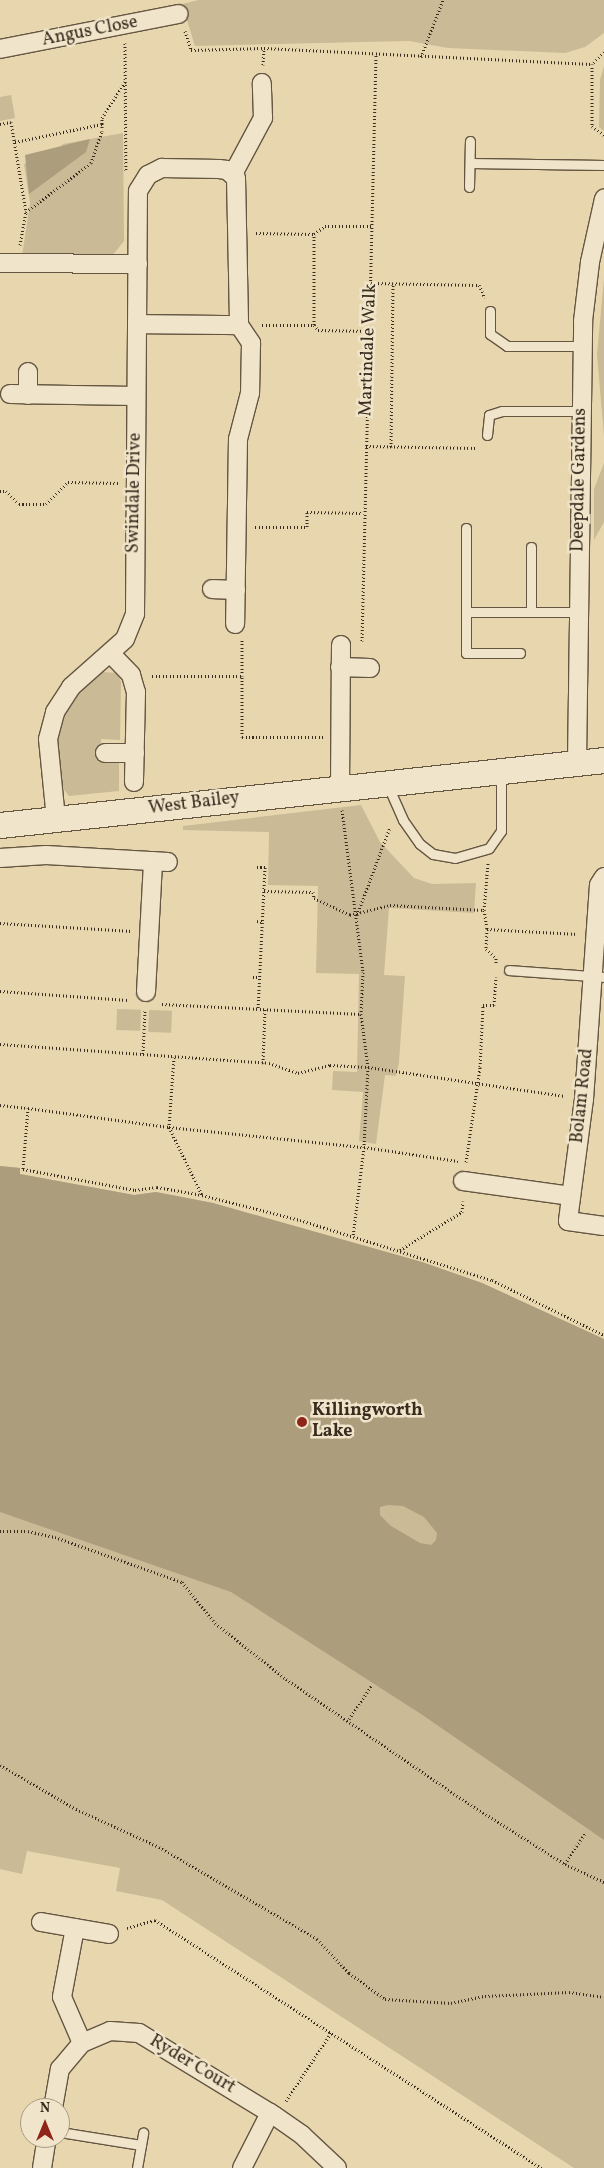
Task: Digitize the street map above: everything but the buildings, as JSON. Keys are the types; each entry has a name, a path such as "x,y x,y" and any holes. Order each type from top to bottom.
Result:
{"street":[{"name":"Angus Close","path":"0,50 179,14"},
{"path":"236,624 238,439 250,393 250,343 239,325 237,188 233,174 263,118 262,83"},
{"path":"138,191 148,175 162,168 219,169 233,174"},
{"name":"Swindale Drive","path":"56,819 48,739 55,712 71,687 111,654 125,639 135,614 138,191"},
{"name":"Deepdale Gardens","path":"577,763 582,346 590,262 604,199"},
{"path":"8,263 138,264"},
{"path":"137,324 239,325"},
{"path":"28,372 19,395 136,396"},
{"path":"212,589 236,590"},
{"path":"340,788 338,737 341,645"},
{"path":"111,654 131,675 136,692 134,782"},
{"path":"340,667 370,668"},
{"path":"105,753 135,753"},
{"name":"West Bailey","path":"0,825 604,760"},
{"path":"0,858 46,855 160,861 149,932 146,998"},
{"name":"Bolam Road","path":"604,877 599,885 596,936 599,977 568,1221 604,1226"},
{"path":"463,1181 571,1196"},
{"path":"41,1922 109,1934"},
{"path":"75,1928 62,1997 82,2043"},
{"name":"Ryder Court","path":"55,2098 60,2069 82,2043 110,2031 139,2034 273,2115 302,2135 337,2168"},
{"path":"242,2168 273,2115"},
{"path":"42,2168 45,2148"}],"lane":[{"path":"469,187 470,141"},
{"path":"470,163 604,165"},
{"path":"490,310 490,334 507,346 582,346"},
{"path":"487,435 489,415 502,410 581,411"},
{"path":"466,528 466,654 520,654"},
{"path":"531,547 531,612"},
{"path":"466,612 578,612"},
{"path":"387,783 397,808 420,844 433,854 455,858 489,848 501,832 501,771"},
{"path":"509,970 599,977"},
{"path":"137,2168 143,2133"},
{"path":"70,2134 141,2146"}],"path":[{"path":"421,57 444,0"},
{"path":"179,14 191,50 264,48 592,64"},
{"path":"124,25 126,175 138,191"},
{"path":"604,52 592,64 592,126 604,135"},
{"name":"Martindale Walk","path":"362,646 376,54"},
{"path":"26,212 91,163 102,118 126,80"},
{"path":"0,124 11,122 26,212 8,263"},
{"path":"15,142 102,124"},
{"path":"238,233 314,234 325,226 373,226"},
{"path":"314,234 314,325 318,330 370,331"},
{"path":"372,283 479,285 490,310"},
{"path":"391,447 394,283"},
{"path":"239,325 314,325"},
{"path":"366,446 487,448 487,435"},
{"path":"0,491 6,491 19,504 46,504 68,482 136,483"},
{"path":"237,526 307,527 307,512 364,513"},
{"path":"236,624 243,628 242,737 338,737"},
{"path":"131,675 242,676"},
{"path":"340,788 363,972 361,1014 368,1067 364,1147 353,1237"},
{"path":"356,915 397,808"},
{"path":"400,1250 462,1212 463,1181 475,1082 480,1067 483,1006 494,1005 496,958 486,949 487,928 484,910 489,848"},
{"path":"257,867 265,867 258,1009"},
{"path":"264,891 313,892 314,898 356,915 390,905 484,910"},
{"path":"257,921 262,922"},
{"path":"0,923 149,932"},
{"path":"487,928 596,936"},
{"path":"496,976 509,970"},
{"path":"253,977 260,977"},
{"path":"0,991 116,998"},
{"path":"143,1054 146,998 258,1009 361,1014"},
{"path":"263,1063 266,1009"},
{"path":"0,1044 263,1063 298,1073 330,1065 368,1067 584,1099"},
{"path":"174,1056 169,1127 202,1195"},
{"path":"0,1105 169,1127 364,1147 466,1162"},
{"path":"28,1108 23,1169 135,1190 157,1187 202,1195 400,1250 492,1280 604,1335"},
{"path":"0,1531 28,1531 55,1537 182,1582 215,1624 286,1679 349,1719 468,1803 565,1864 604,1882"},
{"path":"349,1719 371,1686"},
{"path":"0,1765 76,1809 159,1847 317,1939 349,1973 385,1999 452,2003 485,1996 569,1992 604,1997"},
{"path":"565,1864 585,1833"},
{"path":"109,1934 155,1920 542,2168"},
{"path":"273,2115 331,2034"}],"shaded area":[{"path":"199,0 604,0 604,33 585,47 565,53 448,48 409,41 195,46 182,4"},
{"path":"604,66 604,131 599,127 600,80"},
{"path":"11,95 15,118 0,121 0,97"},
{"path":"123,133 124,241 112,256 22,256 30,203 24,164 53,153 63,144"},
{"path":"90,139 86,152 29,194 25,155"},
{"path":"604,278 604,436 597,355"},
{"path":"604,463 604,522 594,540 594,489"},
{"path":"103,672 118,673 121,682 120,740 101,739 100,762 119,763 119,791 69,796 62,787 57,736 68,705 95,676"},
{"path":"361,805 380,842 414,878 432,884 476,883 474,913 389,908 384,975 405,976 399,1062 396,1076 385,1075 376,1144 359,1141 363,1092 332,1090 333,1071 357,1072 359,974 316,973 318,886 268,885 269,832 183,830 183,826"},
{"path":"117,1009 141,1010 140,1031 116,1030"},
{"path":"149,1010 172,1011 171,1033 148,1032"},
{"path":"0,1166 20,1168 20,1174 134,1195 156,1192 213,1203 422,1262 482,1283 604,1339 604,2168 574,2168 162,1900 116,1891 120,1868 27,1851 22,1874 0,1869"},
{"name":"Killingworth Lake","path":"0,1166 20,1168 20,1174 134,1195 156,1192 213,1203 422,1262 482,1283 604,1339 604,1840 421,1714 231,1592 0,1512","holes":["388,1505 403,1506 424,1517 437,1533 436,1540 431,1545 420,1543 391,1526 380,1515 380,1507"]}],"place":[{"name":"Killingworth Lake","path":"302,1422"}]}
